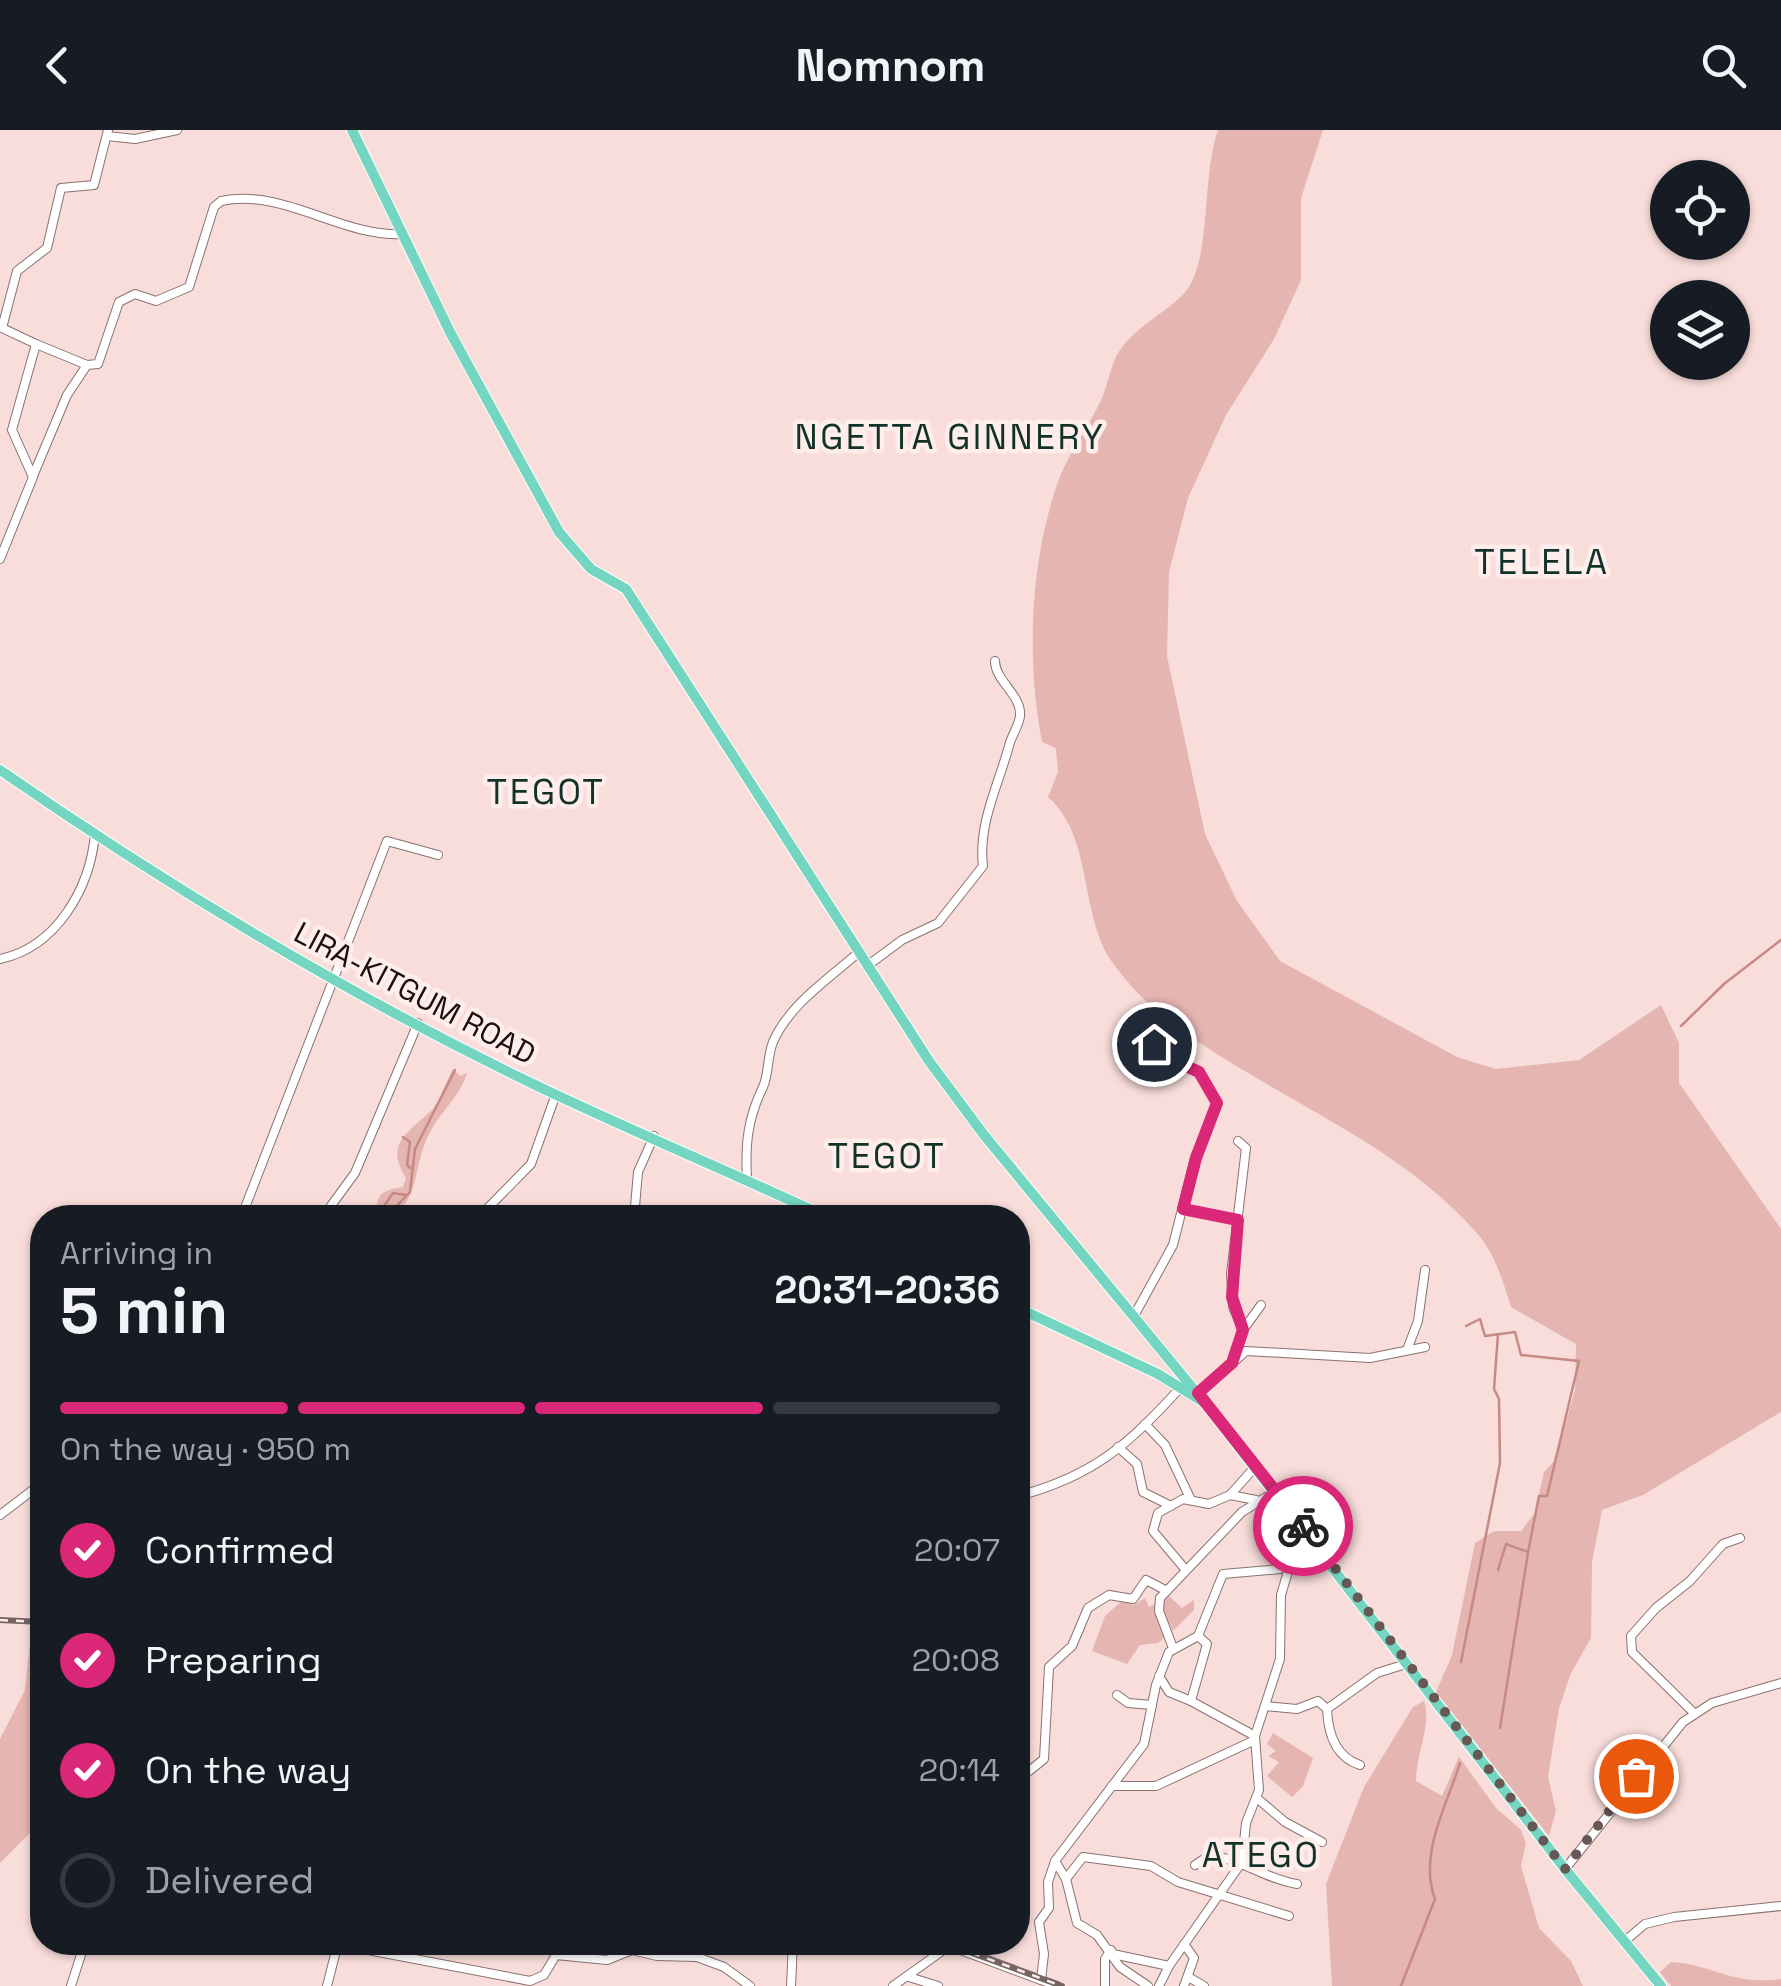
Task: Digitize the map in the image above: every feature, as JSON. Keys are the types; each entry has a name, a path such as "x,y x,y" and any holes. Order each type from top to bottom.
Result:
{"main road":[{"path":"352,130 451,334 559,532 583,562 626,589 637,604 858,953 984,1135 1202,1398 1565,1869 1662,1986"},
{"name":"LIRA-KITGUM ROAD","path":"0,770 242,929 332,979 556,1094 802,1205"},
{"path":"1030,1314 1202,1398"}],"street":[{"path":"178,130 135,139 107,133 94,185 61,188 47,248 17,271 1,327 92,366 102,358 119,302 132,294 156,301 189,287 214,207 221,201 263,202 310,211 372,232 403,234"},
{"path":"33,477 12,430 36,344"},
{"path":"0,560 67,395 87,364"},
{"path":"867,966 902,940 938,923 983,866 981,830 1002,781 1020,716 1016,701 995,670 995,660"},
{"path":"0,959 38,943 54,930 88,869 95,834"},
{"path":"246,1205 388,841 438,855"},
{"path":"747,1178 750,1116 765,1083 764,1068 778,1032 787,1016 858,953"},
{"path":"332,1205 356,1173 418,1024"},
{"path":"1135,1314 1173,1245 1196,1158 1217,1103 1199,1072 1162,1055 1147,1033"},
{"path":"491,1205 530,1164 556,1094"},
{"path":"635,1205 638,1172 654,1136"},
{"path":"1238,1141 1246,1148 1232,1297 1243,1330"},
{"path":"1183,1209 1238,1220"},
{"path":"1406,1350 1418,1322 1425,1270"},
{"path":"1232,1363 1243,1330 1261,1305"},
{"path":"1202,1398 1232,1363 1250,1350 1370,1358 1425,1347"},
{"path":"1030,1492 1082,1476 1145,1424 1182,1386"},
{"path":"1145,1424 1165,1444 1190,1498"},
{"path":"1118,1448 1136,1464 1143,1492 1170,1506"},
{"path":"1185,1569 1152,1529 1153,1519 1190,1498 1210,1504 1230,1496 1255,1467"},
{"path":"1173,1648 1158,1606 1167,1591 1256,1500 1276,1491"},
{"path":"0,1515 30,1493"},
{"path":"1230,1496 1256,1500"},
{"path":"1049,1908 1048,1882 1055,1861 1144,1744 1159,1676 1173,1648 1198,1636 1223,1574 1278,1570 1312,1537"},
{"path":"1694,1713 1632,1652 1631,1636 1723,1544 1740,1538"},
{"path":"1159,1986 1242,1862 1246,1824 1258,1799 1255,1738 1280,1659 1280,1594 1292,1558"},
{"path":"1030,1770 1044,1759 1050,1667 1072,1646 1088,1608 1108,1595 1134,1599 1146,1580 1167,1591"},
{"path":"1191,1701 1208,1644 1198,1636"},
{"path":"1327,1709 1377,1672 1406,1664"},
{"path":"1159,1676 1171,1694 1191,1701 1255,1738"},
{"path":"1565,1869 1636,1776 1694,1713 1712,1702 1781,1683"},
{"path":"1117,1694 1128,1703 1152,1705"},
{"path":"1266,1706 1297,1709 1318,1701 1327,1709 1328,1728 1339,1752 1360,1765"},
{"path":"1112,1786 1156,1786 1255,1738"},
{"path":"1258,1799 1284,1822 1322,1842"},
{"path":"1196,1864 1210,1855 1242,1862 1270,1878 1297,1884"},
{"path":"1066,1879 1082,1857 1143,1863 1218,1895 1289,1916"},
{"path":"1055,1861 1066,1879 1068,1900 1077,1923 1112,1952 1120,1967 1148,1986"},
{"path":"1040,1980 1044,1949 1039,1922 1049,1908 1068,1900"},
{"path":"1626,1940 1645,1924 1674,1917 1781,1906"},
{"path":"1184,1944 1194,1958 1187,1982 1204,1986"},
{"path":"1112,1952 1169,1966"},
{"path":"1105,1986 1104,1959 1112,1952"},
{"path":"71,1986 81,1955"},
{"path":"327,1986 335,1955"},
{"path":"394,1955 530,1982 544,1975 556,1955 607,1960 620,1955"},
{"path":"653,1955 692,1957 724,1967 750,1986"},
{"path":"791,1986 792,1955"},
{"path":"893,1986 934,1955"},
{"path":"975,1955 1057,1986"},
{"path":"909,1976 938,1986"}],"shaded area":[{"path":"1218,130 1323,130 1301,198 1301,280 1274,339 1226,415 1188,498 1169,572 1167,656 1205,834 1237,901 1280,961 1457,1057 1496,1069 1579,1060 1661,1005 1679,1043 1679,1083 1781,1229 1781,1412 1643,1495 1602,1510 1592,1562 1591,1638 1571,1673 1559,1708 1548,1777 1556,1811 1549,1836 1436,1692 1452,1655 1475,1543 1494,1531 1521,1531 1535,1513 1544,1472 1555,1460 1575,1390 1576,1344 1511,1307 1488,1249 1441,1197 1360,1138 1189,1035 1140,995 1114,965 1100,939 1072,832 1048,797 1058,772 1056,748 1042,742 1033,643 1037,575 1049,510 1059,479 1102,398 1117,355 1133,335 1183,295 1196,272"},
{"path":"453,1069 460,1076 467,1073 428,1136 404,1205 377,1205 386,1191 403,1187 406,1178 398,1148 440,1098"},
{"path":"1169,1596 1182,1608 1194,1600 1194,1610 1173,1631 1168,1621 1169,1634 1158,1643 1140,1645 1127,1664 1092,1651 1105,1616 1124,1599 1134,1605 1145,1598 1149,1607"},
{"path":"30,1644 30,1833 0,1863 0,1739 25,1690"},
{"path":"1424,1701 1426,1719 1416,1781 1442,1796 1459,1757 1496,1808 1521,1830 1526,1843 1521,1866 1539,1928 1571,1961 1583,1986 1332,1986 1326,1884 1364,1787 1413,1707"},
{"path":"1273,1733 1313,1758 1303,1786 1292,1797 1267,1776 1279,1762 1268,1756 1276,1751 1267,1744"},
{"path":"1671,1962 1749,1980 1781,1979 1781,1986 1671,1986 1660,1972"}],"waterway":[{"path":"1681,1026 1724,984 1781,940"},
{"path":"398,1205 410,1192 415,1149 455,1070"},
{"path":"403,1137 410,1142 410,1168"},
{"path":"385,1205 393,1193 406,1195"},
{"path":"1466,1326 1480,1319 1485,1336 1515,1332 1521,1355 1579,1361 1547,1496 1539,1496 1528,1552 1506,1544 1498,1570"},
{"path":"1461,1662 1500,1463 1499,1399 1494,1389 1498,1334"},
{"path":"1500,1728 1528,1553"},
{"path":"1401,1986 1435,1899 1432,1848 1460,1763"}],"railway":[{"path":"0,1620 30,1621"},
{"path":"977,1955 1062,1986"}],"way so far":[{"path":"1303,1526 1565,1869 1636,1776"}],"district":[{"name":"NGETTA GINNERY","path":"950,437"},
{"name":"TELELA","path":"1542,562"},
{"name":"TEGOT","path":"546,792"},
{"name":"TEGOT","path":"887,1156"},
{"name":"ATEGO","path":"1261,1855"}],"route":[{"path":"1154,1044 1162,1055 1186,1062 1199,1072 1208,1081 1217,1103 1196,1158 1183,1209 1238,1220 1230,1274 1233,1307 1243,1330 1232,1363 1198,1393 1303,1526"}]}
